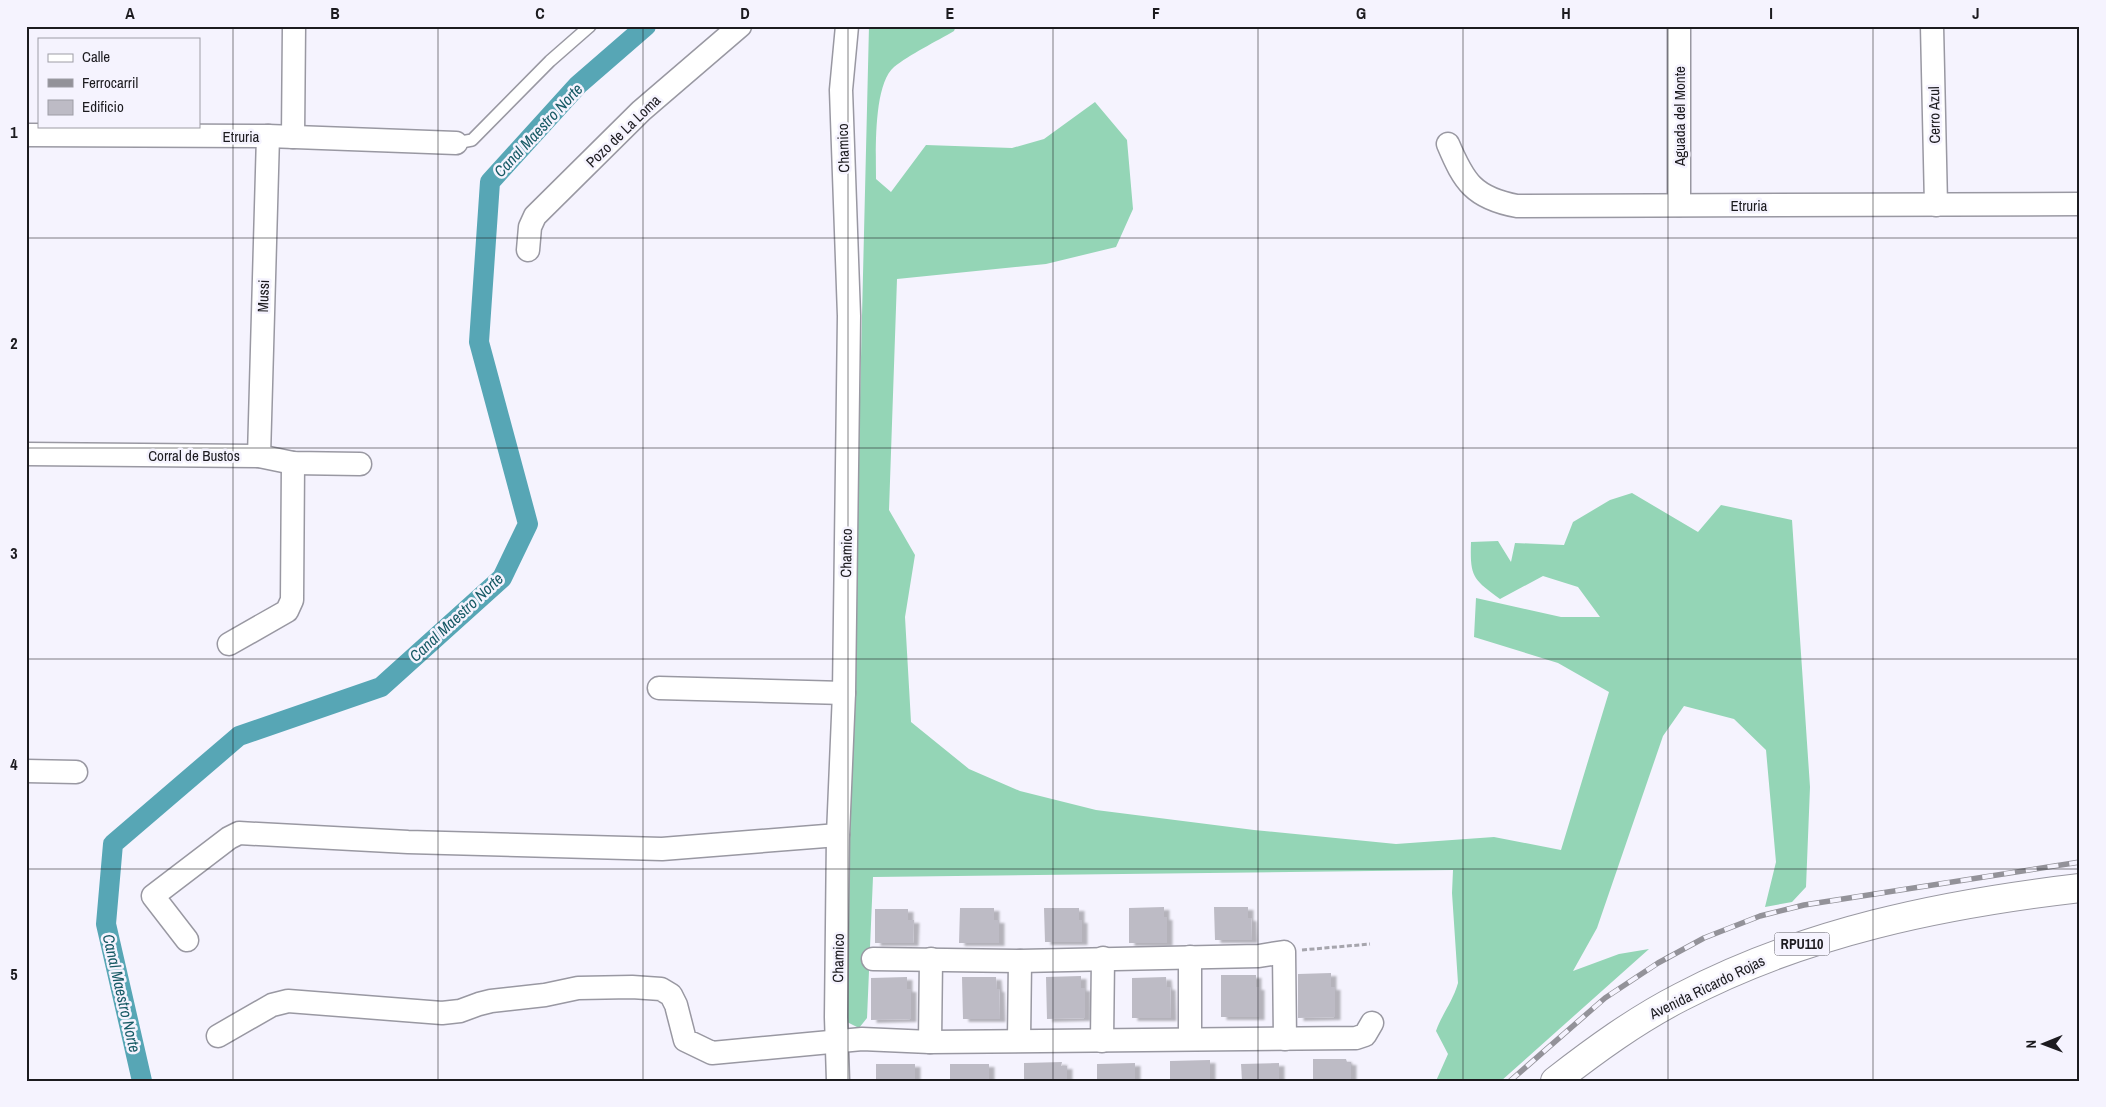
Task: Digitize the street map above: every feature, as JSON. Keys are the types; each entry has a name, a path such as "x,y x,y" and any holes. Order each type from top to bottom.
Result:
{"main road":[{"name":"Avenida Ricardo Rojas","path":"1555,1081 1614,1038 1680,997 1739,969 1797,946 1862,926 1898,918 1988,901 2080,888"}],"street":[{"path":"293,137 294,26"},
{"name":"Pozo de La Loma","path":"528,250 530,226 535,216 641,111 740,26"},
{"name":"Chamico","path":"838,1081 838,835 844,693 849,316 841,90 847,26"},
{"name":"Aguada del Monte","path":"1679,205 1680,26"},
{"name":"Cerro Azul","path":"1932,26 1936,205"},
{"name":"Etruria","path":"26,135 268,136 456,143"},
{"name":"Mussi","path":"259,456 268,136"},
{"name":"Etruria","path":"1448,144 1459,172 1478,192 1497,203 1516,206 2080,204"},
{"name":"Corral de Bustos","path":"26,454 259,456 293,463 360,464"},
{"path":"229,644 287,611 292,600 293,463"},
{"path":"659,688 844,693"},
{"path":"26,771 76,772"},
{"path":"187,940 153,896 228,838 239,833 408,842 662,849 838,835"},
{"path":"873,958 1020,960 1258,956 1284,952 1285,1039"},
{"path":"1190,957 1190,1039"},
{"path":"1102,1041 1103,958"},
{"path":"930,1042 931,959"},
{"path":"1019,1040 1020,960"},
{"path":"218,1036 272,1005 288,1001 442,1013 460,1011 485,1002 545,995 578,988 632,987 661,989 671,995 676,1005 685,1040 712,1053 862,1039 930,1042 1356,1038 1365,1035 1372,1023"}],"lane":[{"path":"456,143 472,140 550,61 590,26"}],"path":[{"path":"1284,952 1370,944"}],"green space":[{"path":"869,26 956,26 954,31 894,67 887,76 882,88 877,120 876,179 891,192 926,145 1012,148 1044,139 1095,102 1127,140 1133,209 1116,247 1046,264 897,279 889,510 915,555 905,617 911,722 969,769 1020,791 1096,810 1254,830 1396,844 1494,837 1561,850 1609,692 1558,663 1474,637 1476,598 1561,617 1600,617 1578,587 1543,576 1500,599 1478,581 1475,576 1471,562 1471,542 1498,541 1511,562 1515,543 1564,545 1573,522 1610,500 1632,493 1698,532 1721,505 1792,520 1810,787 1806,887 1792,902 1765,907 1776,862 1766,750 1734,719 1684,706 1663,736 1597,928 1573,971 1619,954 1649,949 1501,1081 1436,1081 1448,1054 1436,1031 1458,983 1452,893 1453,870 873,877 867,1018 859,1028 845,1021"}],"building":[{"path":"1164,907 1164,917 1167,917 1167,943 1129,943 1129,908"},
{"path":"1214,907 1248,907 1248,918 1251,918 1252,940 1215,940"},
{"path":"960,908 994,908 994,920 999,920 999,943 959,943"},
{"path":"1044,908 1079,908 1079,920 1082,920 1082,942 1045,942"},
{"path":"875,909 908,909 908,920 914,920 913,943 875,943"},
{"path":"1331,973 1331,987 1335,987 1335,1017 1298,1018 1298,974"},
{"path":"1221,975 1256,975 1256,987 1259,987 1259,1017 1221,1017"},
{"path":"1081,976 1081,988 1085,988 1085,1018 1047,1019 1046,977"},
{"path":"907,977 907,989 911,989 911,1019 871,1020 871,978"},
{"path":"962,977 996,977 997,989 999,989 1000,1019 963,1019"},
{"path":"1166,977 1167,987 1170,987 1171,1018 1132,1018 1132,978"},
{"path":"1313,1059 1346,1059 1347,1062 1351,1062 1351,1081 1313,1081"},
{"path":"1210,1060 1210,1081 1170,1081 1170,1061"},
{"path":"1062,1062 1061,1066 1067,1066 1067,1081 1024,1081 1024,1063"},
{"path":"1135,1063 1135,1081 1097,1081 1097,1064"},
{"path":"1279,1063 1279,1081 1242,1081 1241,1064"},
{"path":"876,1064 915,1064 915,1081 876,1081"},
{"path":"950,1064 989,1064 989,1081 950,1081"}],"waterway":[{"name":"Canal Maestro Norte","path":"142,1081 106,924 113,844 239,736 381,687 502,578 528,524 479,342 490,182 578,85 646,26"}],"railway":[{"path":"1510,1081 1605,998 1658,963 1704,938 1760,916 1804,905 2080,862"}]}
